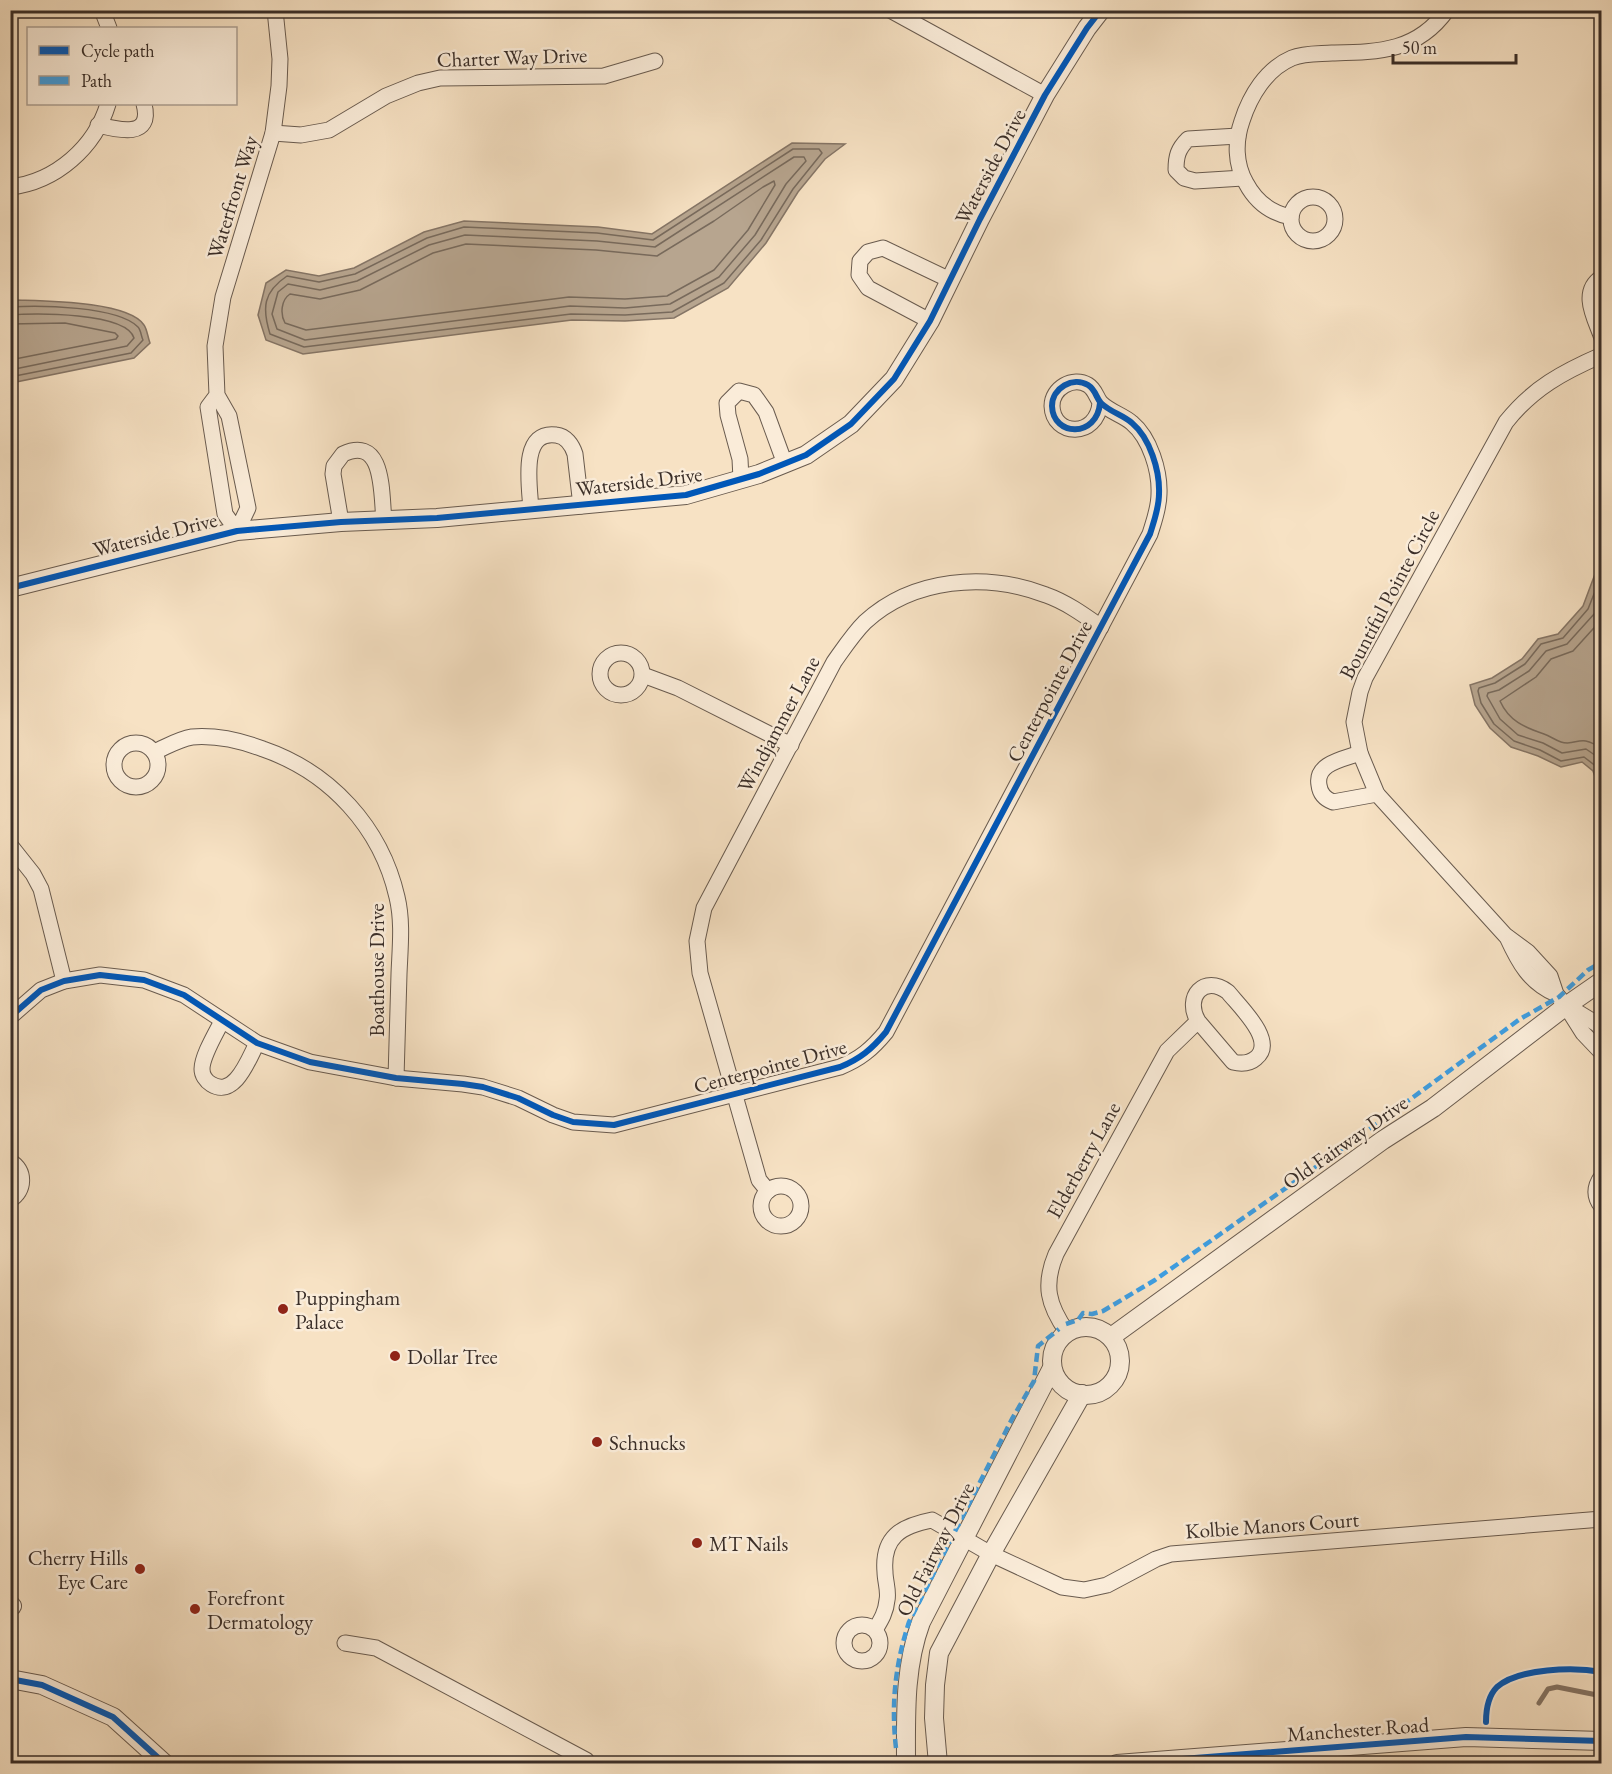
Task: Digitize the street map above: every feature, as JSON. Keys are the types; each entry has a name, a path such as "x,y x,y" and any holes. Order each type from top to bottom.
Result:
{"street":[{"path":"102,10 109,27"},
{"name":"Waterfront Way","path":"217,395 208,406 225,514 237,531 249,508 229,416 217,395 215,346 223,297 273,133 280,59 275,10"},
{"path":"890,10 1046,95"},
{"name":"Waterside Drive","path":"10,588 237,531 341,522 437,518 686,495 785,464 806,454 851,424 894,379 930,321 980,219 1046,95 1087,28 1101,10"},
{"path":"1291,217 1277,214 1266,208 1254,197 1243,178 1236,148 1246,109 1255,92 1269,75 1293,57 1309,54 1377,52 1394,48 1411,42 1425,33 1438,23 1447,10"},
{"name":"Charter Way Drive","path":"273,133 301,135 329,130 386,96 418,83 440,78 604,76 656,61"},
{"path":"10,188 43,178 63,167 80,153 108,105"},
{"path":"98,125 125,132 132,131 138,128 145,118 144,105"},
{"path":"1238,136 1188,140 1180,148 1176,157 1176,170 1184,178 1195,181 1243,178"},
{"path":"930,321 868,288 859,275 860,261 868,252 883,248 950,280"},
{"path":"1602,277 1593,284 1589,292 1590,303 1602,338"},
{"name":"Bountiful Pointe Circle","path":"1602,355 1548,381 1517,408 1506,422 1365,678 1354,722 1360,753 1377,794 1505,935 1528,952 1550,976 1561,1000 1583,1033 1602,1053"},
{"path":"741,479 740,459 727,403 739,391 754,394 766,412 785,464"},
{"name":"Centerpointe Drive","path":"10,1017 41,990 64,981 100,975 144,980 184,995 257,1043 310,1062 396,1078 483,1087 518,1098 552,1115 573,1122 596,1125 614,1125 840,1067 857,1060 886,1032 1150,534 1160,495 1158,476 1146,440 1132,423 1100,403"},
{"path":"531,510 530,451 539,439 546,435 561,436 572,447 575,454 581,506"},
{"path":"341,522 333,474 334,466 343,453 358,450 367,452 377,464 384,520"},
{"name":"Windjammer Lane","path":"768,1191 759,1180 700,972 698,941 704,908 834,662 865,622 886,606 911,593 948,584 975,582 1000,584 1047,595 1101,627"},
{"path":"643,675 678,688 791,745"},
{"name":"Boathouse Drive","path":"154,752 189,738 220,736 247,743 295,762 319,776 354,810 382,855 392,877 397,898 400,940 396,1078"},
{"path":"1360,753 1324,768 1318,779 1319,788 1322,795 1334,802 1377,794"},
{"path":"10,845 33,874 41,889 64,981"},
{"name":"Old Fairway Drive","path":"1111,1337 1383,1140 1433,1108 1561,1000 1602,981"},
{"path":"1208,986 1222,987 1257,1029 1263,1045 1261,1052 1247,1063 1233,1062 1198,1021 1192,1005 1198,991 1208,986"},
{"path":"1561,1000 1602,1030"},
{"path":"222,1021 202,1067 206,1080 212,1086 226,1087 232,1084 238,1078 257,1043"},
{"name":"Elderberry Lane","path":"1067,1332 1059,1321 1048,1291 1047,1281 1056,1254 1167,1051 1198,1021"},
{"path":"10,1161 20,1170 22,1185 18,1194 10,1200"},
{"path":"1602,1176 1595,1190 1596,1198 1602,1207"},
{"path":"1052,1368 1061,1384 1070,1391 1082,1394 1094,1394 1107,1387 1115,1378 1120,1356 1111,1337 1101,1330 1090,1327 1078,1327 1067,1332"},
{"name":"Old Fairway Drive","path":"906,1764 906,1690 914,1641 921,1622 1052,1368 1055,1345 1067,1332"},
{"path":"938,1764 934,1718 939,1653 991,1554 1082,1394"},
{"name":"Kolbie Manors Court","path":"875,1630 883,1617 888,1598 884,1569 886,1550 900,1530 932,1520 991,1554 1062,1587 1084,1590 1107,1585 1156,1559 1171,1554 1602,1519"},
{"path":"345,1643 376,1648 586,1760 586,1764"},
{"path":"10,1679 42,1685 113,1718 165,1764"},
{"name":"Manchester Road","path":"1117,1764 1466,1737 1567,1738 1602,1741"}],"water":[{"path":"792,143 845,144 825,159 798,192 766,243 728,288 674,318 625,321 572,320 303,354 266,340 258,315 266,283 286,270 319,276 354,268 424,232 464,221 598,227 652,234"},
{"path":"16,300 84,304 121,311 135,317 144,325 150,343 134,358 11,383 11,302"},
{"path":"1601,508 1601,794 1593,771 1582,762 1561,767 1511,747 1490,728 1475,705 1470,685 1492,678 1522,659 1538,639 1558,634 1583,606 1598,566 1597,512"}],"waterway":[{"path":"1539,1703 1548,1689 1557,1687 1602,1696"}],"marked path":[{"path":"1066,1324 1078,1320 1083,1313 1092,1314 1103,1311 1155,1280 1367,1131 1520,1019 1559,997 1588,970 1602,962"},
{"path":"896,1748 895,1685 900,1654 909,1622 1012,1419 1034,1381 1038,1346 1059,1329"}],"cycle path":[{"path":"10,588 237,531 341,522 437,518 686,495 759,474 806,455 851,424 894,379 930,321 1045,95 1101,10"},
{"path":"10,1017 41,990 64,981 100,975 144,980 184,995 257,1043 310,1062 396,1078 483,1087 518,1098 573,1122 614,1125 840,1067 854,1061 886,1032 1150,534 1158,504 1158,475 1153,455 1138,429 1105,406 1099,401 1091,387 1082,383 1064,385 1056,394 1052,406 1054,416 1060,424 1075,429 1084,428 1091,423 1100,403"},
{"path":"1486,1722 1491,1695 1497,1687 1507,1681 1547,1670 1602,1672"},
{"path":"10,1679 42,1685 113,1717 165,1764"},
{"path":"1117,1764 1466,1737 1602,1741"}],"place":[{"name":"Puppingham Palace","path":"283,1309"},
{"name":"Dollar Tree","path":"395,1356"},
{"name":"Schnucks","path":"597,1442"},
{"name":"MT Nails","path":"697,1543"},
{"name":"Cherry Hills Eye Care","path":"140,1569"},
{"name":"Forefront Dermatology","path":"195,1609"}]}
